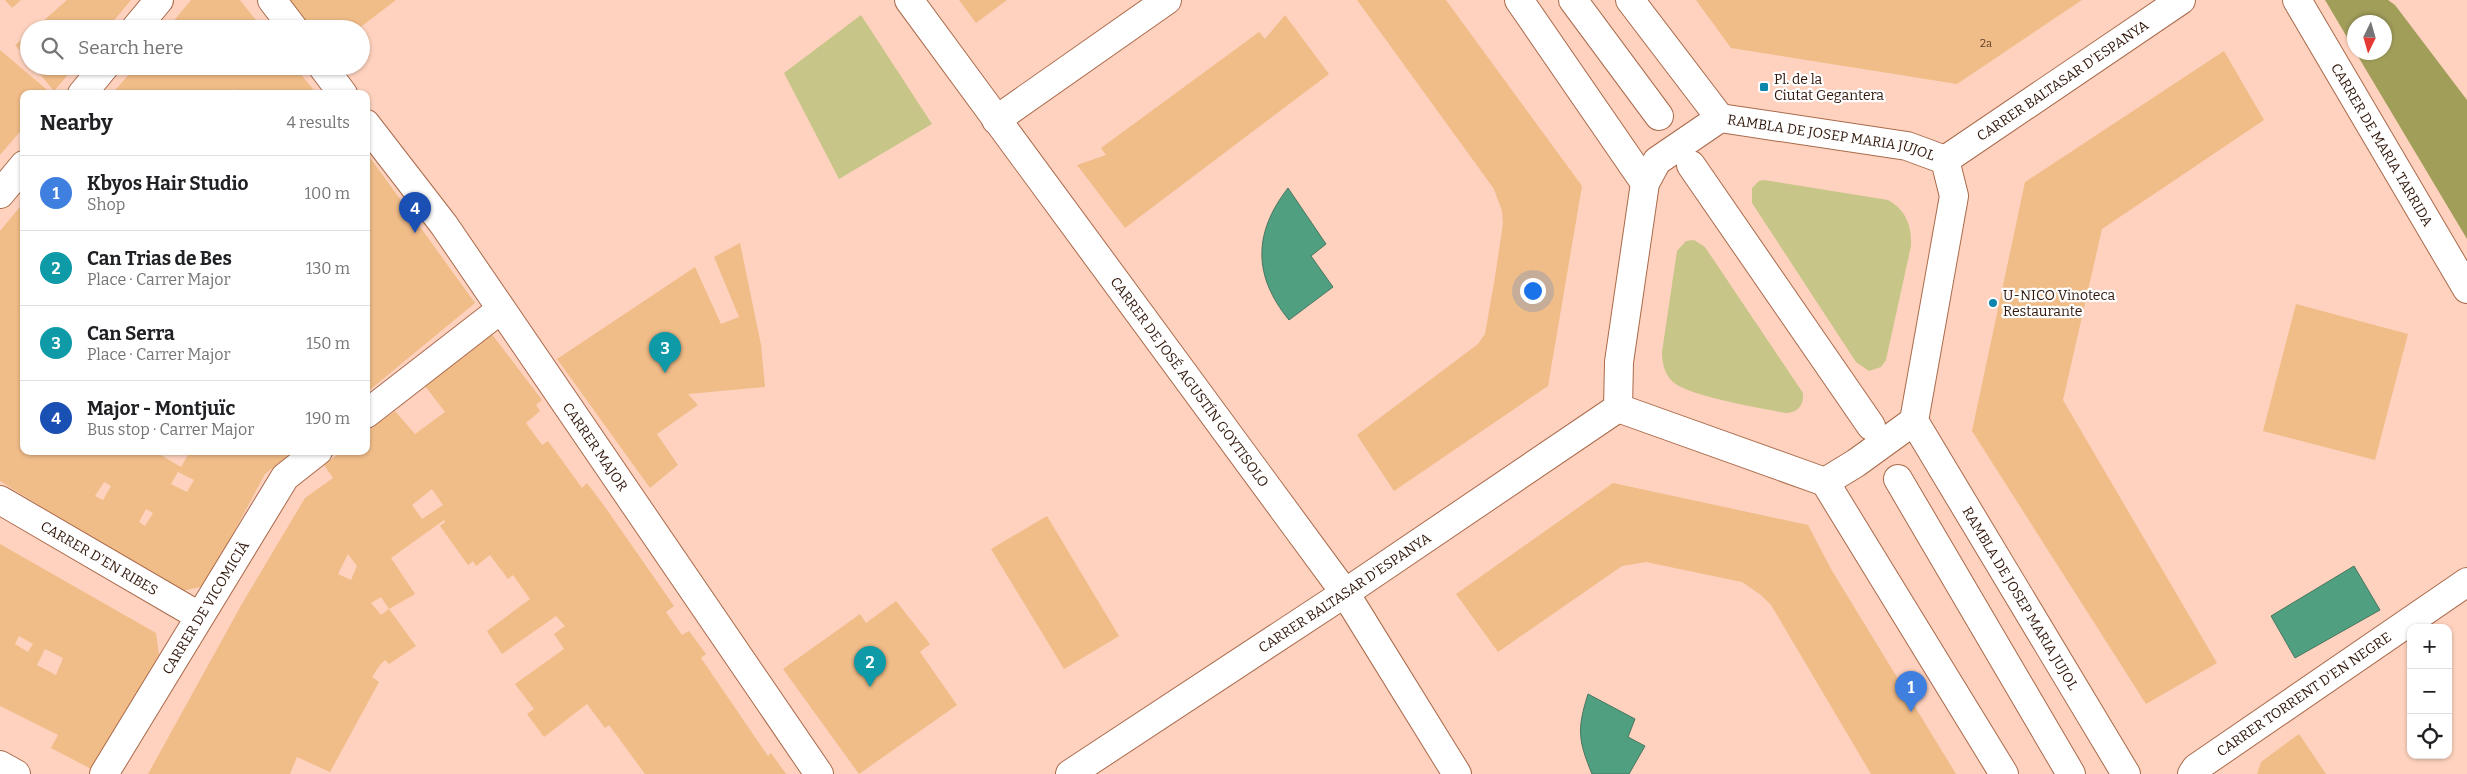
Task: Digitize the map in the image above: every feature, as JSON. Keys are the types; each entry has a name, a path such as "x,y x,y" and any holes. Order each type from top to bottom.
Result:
{"street":[{"path":"142,20 159,0"},
{"path":"272,0 287,20"},
{"name":"CARRER DE JOSÉ AGUSTÍN GOYTISOLO","path":"908,0 1345,593 1457,774"},
{"path":"996,120 1167,0"},
{"path":"1519,0 1645,184"},
{"path":"1573,0 1659,116"},
{"name":"RAMBLA DE JOSEP MARIA JUJOL","path":"1630,0 1720,118"},
{"name":"CARRER BALTASAR D'ESPANYA","path":"1945,160 2181,0"},
{"name":"CARRER DE MARIA TARRIDA","path":"2297,0 2467,289"},
{"path":"85,90 98,75"},
{"path":"329,75 340,90"},
{"name":"RAMBLA DE JOSEP MARIA JUJOL","path":"1618,408 1619,362 1645,184 1657,161 1720,118 1907,146 1945,160 1954,196 1914,421 2126,774"},
{"name":"CARRER MAJOR","path":"370,129 440,220 819,774"},
{"path":"1691,165 1871,426"},
{"path":"0,194 20,170"},
{"path":"370,411 500,310"},
{"path":"1618,408 1825,482 2004,774"},
{"name":"CARRER BALTASAR D'ESPANYA","path":"1070,774 1345,593 1618,408"},
{"path":"1825,482 1856,463 1914,421"},
{"name":"CARRER DE VICOMICIÀ","path":"104,774 285,477 313,455"},
{"path":"1898,480 2071,774"},
{"name":"CARRER D'EN RIBES","path":"0,500 199,616"},
{"name":"CARRER TORRENT D'EN NEGRE","path":"2192,774 2196,768 2467,582"},
{"path":"0,765 16,774"}],"shaded area":[{"path":"2325,0 2388,0 2395,5 2467,100 2467,239 2360,60 2392,60 2392,15 2347,15 2347,37"},
{"path":"861,15 932,124 839,179 784,73"},
{"path":"1764,180 1888,200 1907,219 1911,246 1886,360 1881,367 1869,371 1856,362 1752,203 1752,188 1759,181"},
{"path":"1288,188 1326,244 1311,256 1333,287 1289,320 1277,304 1269,287 1264,271 1262,254 1263,238 1268,221"},
{"path":"1694,240 1705,247 1803,393 1801,405 1797,410 1785,413 1707,396 1679,386 1667,374 1662,359 1662,352 1677,251 1686,241"},
{"path":"2354,566 2380,610 2295,658 2271,616"},
{"path":"1588,694 1635,719 1628,737 1645,746 1629,774 1592,774 1584,752 1581,734 1582,716"}],"building":[{"path":"5,0 21,0 12,8"},
{"path":"67,0 131,0 114,20 44,20"},
{"path":"191,0 240,0 256,20 174,20"},
{"path":"285,0 396,0 370,20 300,20"},
{"path":"959,0 1007,0 976,23"},
{"path":"1357,0 1446,0 1582,186 1548,386 1394,491 1357,435 1478,344 1485,334 1503,223 1502,211 1494,189"},
{"path":"1696,0 2082,0 1957,84 1731,48"},
{"path":"1285,15 1329,74 1125,228 1077,165 1106,155 1101,148 1259,32 1265,39"},
{"path":"20,41 20,51 15,45"},
{"path":"0,50 20,67 20,75 30,75 47,90 20,90 20,132 0,155"},
{"path":"2224,51 2264,120 2102,229 2063,400 2217,663 2146,704 1972,431 2025,182"},
{"path":"41,75 67,75 55,90"},
{"path":"128,75 301,75 314,90 234,89 115,90"},
{"path":"370,158 475,303 370,390"},
{"path":"20,207 20,455 161,455 181,467 188,455 289,455 265,474 205,586 177,592 0,481 0,231","holes":["178,472 194,480 187,492 171,484","104,482 111,486 103,500 95,496","146,509 153,513 145,526 139,522"]},
{"path":"740,243 761,345 765,387 688,394 698,405 657,434 678,465 650,488 557,359 695,267 721,324 739,317 714,257"},
{"path":"2296,304 2408,334 2375,460 2263,431"},
{"path":"488,329 542,400 536,405 540,411 526,423 542,445 548,441 582,488 587,483 605,507 674,606 666,612 682,635 689,631 706,654 701,658 768,756 771,753 786,774 645,774 609,725 605,728 587,704 544,737 527,714 534,709 515,684 564,649 554,634 565,626 556,616 502,654 487,631 530,599 513,575 508,579 490,555 476,566 473,561 468,565 440,526 445,522 444,520 391,558 415,594 389,609 416,646 389,664 385,660 380,665 372,677 379,682 330,772 297,757 290,774 148,774 243,602 305,498 333,478 324,465 337,455 370,455 370,429 395,411 415,434 445,412 422,382","holes":["432,489 443,505 422,519 412,505","348,554 357,566 351,580 338,574","381,597 389,609 381,615 371,603"]},
{"path":"1613,483 1808,525 1831,569 1956,774 1871,774 1771,605 1761,595 1742,582 1646,562 1622,566 1498,652 1456,594"},
{"path":"1047,516 1119,636 1064,669 991,549"},
{"path":"0,544 156,633 159,655 95,771 51,748 58,735 0,706","holes":["19,636 33,644 28,652 15,644","45,649 63,658 56,675 37,665"]},
{"path":"896,601 930,644 920,652 957,705 859,774 783,669 860,614 866,623"},
{"path":"2299,734 2326,774 2257,774 2261,762"}],"place":[{"name":"Pl. de la Ciutat Gegantera","path":"1764,87"},
{"name":"Major - Montjuïc","path":"415,233"},
{"name":"U-NICO Vinoteca Restaurante","path":"1993,303"},
{"name":"Can Serra","path":"665,373"},
{"name":"Can Trias de Bes","path":"870,687"},
{"name":"Kbyos Hair Studio","path":"1911,712"}]}
